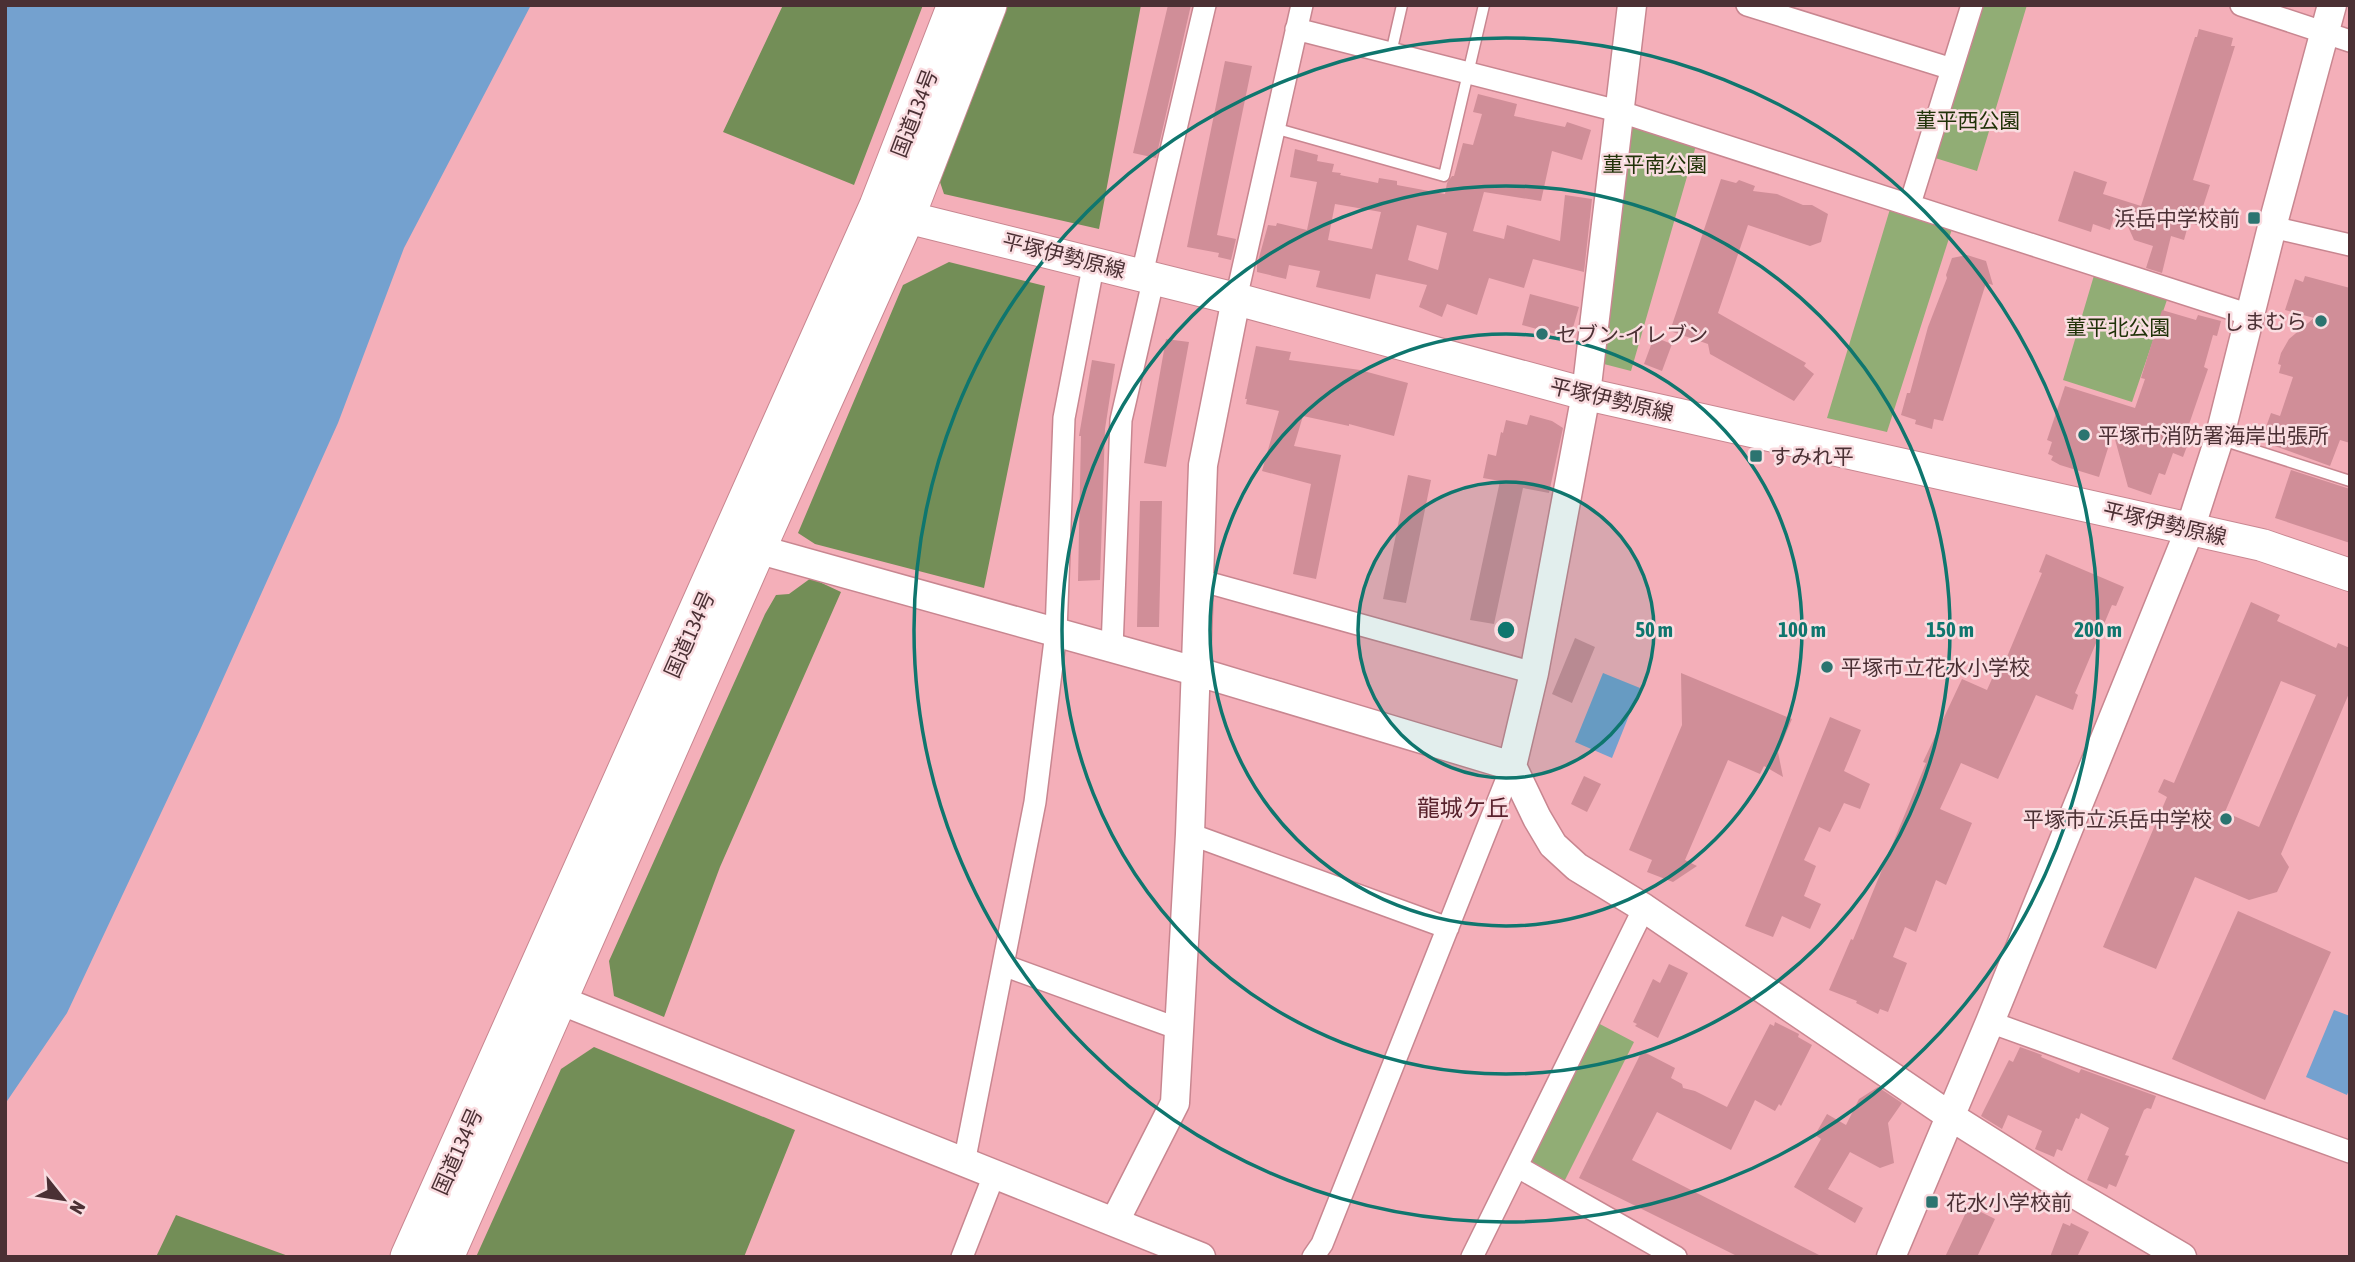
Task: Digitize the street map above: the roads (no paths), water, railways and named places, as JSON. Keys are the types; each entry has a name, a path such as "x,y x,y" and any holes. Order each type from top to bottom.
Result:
{"highway":[{"name":"国道134号","path":"409,1257 545,995 757,549 892,211 956,5"},
{"name":"国道134号","path":"445,1257 545,995 892,211 988,5"}],"main road":[{"name":"平塚伊勢原線","path":"892,211 1236,299 1586,394 2262,545 2350,575"}],"street":[{"path":"1112,648 1121,420 1148,276 1205,5"},
{"path":"1115,1222 1175,1103 1190,834 1203,465 1236,299 1302,5"},
{"path":"1313,1257 1322,1244 1512,766 1534,673 1586,394 1632,5"},
{"path":"1910,204 1972,5"},
{"path":"2241,5 2337,37"},
{"path":"1891,1257 1990,1022 2190,529 2219,439 2272,227 2337,37 2332,5"},
{"path":"1752,6 1952,69"},
{"path":"1297,29 1618,111 2250,315"},
{"path":"2272,227 2350,245"},
{"path":"964,1163 1035,802 1056,632 1064,418 1094,262"},
{"path":"757,549 1195,671 1512,766 1553,845 1577,867 1644,908 1950,1116 2061,1186 2182,1257"},
{"path":"1199,580 1534,673"},
{"path":"1190,834 1448,928"},
{"path":"1472,1257 1644,908"},
{"path":"1003,965 1179,1029"},
{"path":"545,995 1201,1257"},
{"path":"1990,1022 2350,1152"},
{"path":"1518,1167 1676,1257"},
{"path":"962,1257 994,1175"}],"lane":[{"path":"1391,53 1402,5"},
{"path":"1275,128 1444,176 1484,5"},
{"path":"2219,439 2350,481"}],"water":[{"path":"5,5 531,5 404,248 338,423 200,730 67,1013 5,1104"},
{"path":"1603,673 1640,688 1612,758 1575,742"},
{"path":"2334,1010 2350,1016 2350,1087 2347,1095 2306,1077"}],"place":[{"name":"浜岳中学校前","path":"2254,218"},
{"name":"しまむら","path":"2321,321"},
{"name":"セブン-イレブン","path":"1542,334"},
{"name":"平塚市消防署海岸出張所","path":"2084,435"},
{"name":"すみれ平","path":"1756,456"},
{"name":"平塚市立花水小学校","path":"1827,667"},
{"name":"平塚市立浜岳中学校","path":"2226,819"},
{"name":"花水小学校前","path":"1932,1202"}],"district":[{"name":"龍城ケ丘","path":"1463,808"}],"park label":[{"name":"菫平西公園","path":"1968,120"},
{"name":"菫平南公園","path":"1655,164"},
{"name":"菫平北公園","path":"2118,327"}]}
